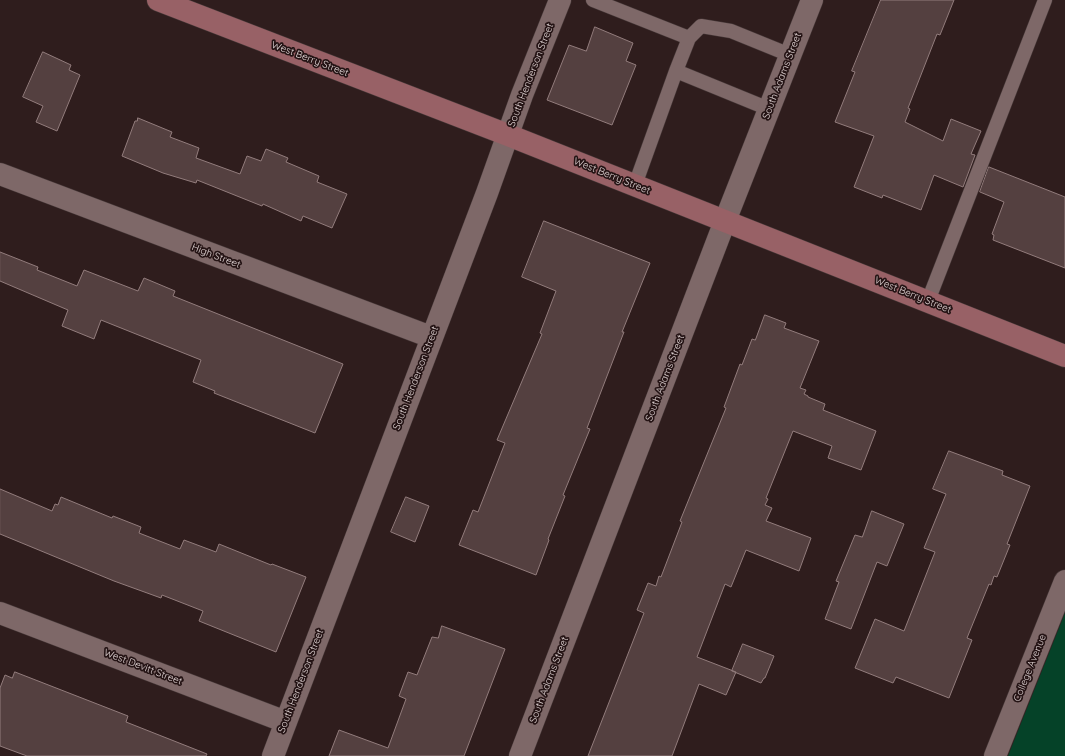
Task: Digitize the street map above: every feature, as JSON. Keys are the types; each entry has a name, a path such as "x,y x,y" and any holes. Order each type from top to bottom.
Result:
{"main road":[{"name":"West Berry Street","path":"158,0 508,135 1065,356"}],"street":[{"name":"South Henderson Street","path":"273,756 432,338 522,95 560,0"},
{"name":"South Adams Street","path":"520,756 725,221 812,0"},
{"name":"High Street","path":"0,174 432,338"},
{"name":"College Avenue","path":"995,756 1065,581"},
{"name":"West Devitt Street","path":"0,613 286,722"}],"lane":[{"path":"593,0 689,38"},
{"path":"928,301 1045,0"},
{"path":"634,185 689,38 702,26 731,31 790,55"},
{"path":"676,71 769,109"}],"green space":[{"path":"1065,613 1065,756 1008,756"}],"building":[{"path":"881,0 954,0 940,35 937,34 908,108 910,109 905,122 943,141 951,119 981,131 971,154 975,155 963,187 934,175 921,210 883,195 882,198 854,187 874,136 835,122 855,72 852,71"},
{"path":"595,27 633,43 626,61 636,65 612,125 547,100 569,45 586,51"},
{"path":"43,52 71,65 69,70 80,75 57,131 36,122 43,106 23,97"},
{"path":"138,118 172,132 170,137 199,148 196,158 240,174 247,156 261,161 266,149 288,158 286,162 319,176 317,182 347,194 332,228 303,216 301,221 263,204 262,206 197,180 196,183 163,173 122,156 135,121 137,121"},
{"path":"989,167 1065,197 1065,268 993,240 994,235 992,234 1004,202 980,192"},
{"path":"544,221 650,263 622,332 624,332 587,428 590,429 563,495 565,496 536,575 459,545 473,510 478,512 505,443 497,440 542,334 540,333 556,291 522,277"},
{"path":"0,252 38,267 37,270 77,286 84,270 138,291 144,278 175,291 173,296 343,364 315,433 214,393 215,391 193,382 201,360 101,320 94,339 62,326 68,310 0,281"},
{"path":"765,315 786,323 784,328 819,341 800,388 806,390 804,394 825,404 823,410 876,431 861,470 828,458 832,446 793,431 766,498 768,499 765,505 772,508 766,521 811,538 799,571 746,550 731,587 725,584 697,657 736,672 726,695 699,684 672,756 588,756 644,613 637,610 648,583 656,586 659,576 661,577 682,522 680,521 726,408 724,407 740,364 742,365 752,339 755,340"},
{"path":"949,451 1003,471 1002,475 1030,486 1007,544 1010,545 997,577 994,576 991,585 989,584 967,638 972,640 949,698 896,677 893,683 855,668 875,619 904,631 935,552 924,548 946,494 933,489"},
{"path":"0,489 52,511 55,504 58,505 61,497 112,518 113,516 141,527 139,533 180,549 184,540 216,552 219,544 306,577 276,652 199,621 203,611 162,595 161,598 114,581 0,534"},
{"path":"406,497 429,506 415,542 391,532"},
{"path":"872,511 904,524 887,566 877,562 851,629 825,619 839,582 836,581 855,535 862,537"},
{"path":"442,626 505,649 464,756 329,756 339,730 388,748 406,699 399,696 408,672 417,675 432,637 438,638"},
{"path":"743,644 774,656 765,678 761,683 732,671"},
{"path":"15,672 128,716 126,722 207,754 206,756 27,756 0,746 0,688 5,675 12,678"}]}
